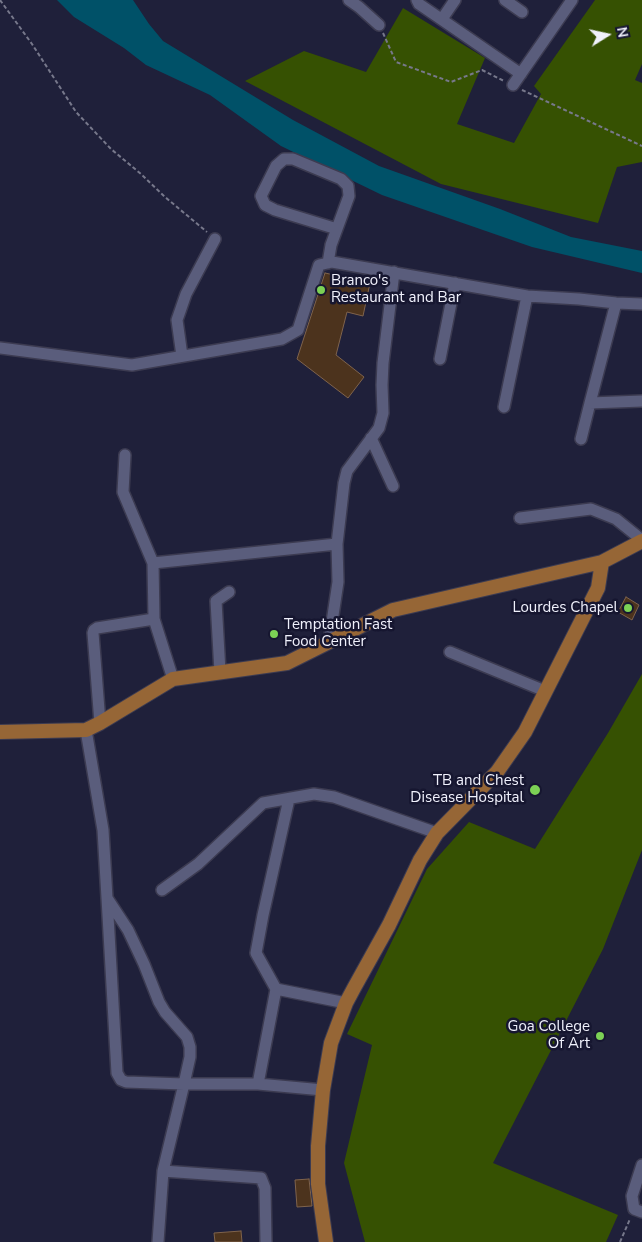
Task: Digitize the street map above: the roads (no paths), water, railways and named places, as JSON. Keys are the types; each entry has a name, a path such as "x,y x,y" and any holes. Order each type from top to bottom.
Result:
{"main road":[{"path":"0,732 86,730 173,679 287,663 393,610 602,562 642,541"},
{"path":"326,1242 318,1184 318,1146 323,1090 331,1043 346,1004 389,925 420,860 437,833 497,772 525,732 598,588 602,562"}],"street":[{"path":"349,0 379,25"},
{"path":"417,0 419,4 521,74"},
{"path":"442,19 455,0"},
{"path":"505,0 522,12"},
{"path":"513,85 572,0"},
{"path":"328,263 331,245 337,229 349,196 348,186 342,179 294,159 284,159 276,166 261,196 265,205 275,210 337,229"},
{"path":"182,356 177,320 186,294 215,239"},
{"path":"0,348 132,365 282,339 298,330 319,265 332,262 527,296 642,304"},
{"path":"329,642 338,582 337,544 341,498 347,471 379,428 383,413 383,363 394,272"},
{"path":"440,359 455,283"},
{"path":"504,407 527,296"},
{"path":"581,439 616,303"},
{"path":"590,403 642,401"},
{"path":"371,438 393,486"},
{"path":"125,455 123,492 153,563 154,619 173,679"},
{"path":"520,518 591,509 616,520 642,541"},
{"path":"153,563 337,544"},
{"path":"220,672 216,601 229,592"},
{"path":"100,723 94,630 154,619"},
{"path":"450,652 545,691"},
{"path":"86,730 103,830 117,1073 121,1080 126,1082 184,1084 258,1084 323,1090"},
{"path":"162,890 198,864 263,803 314,794 334,797 437,833"},
{"path":"258,1084 276,989 256,953 290,799"},
{"path":"107,898 128,930 159,1002 165,1012 187,1037 190,1047 184,1084 163,1171 158,1242"},
{"path":"276,989 346,1004"},
{"path":"638,1211 632,1196 642,1165"},
{"path":"163,1171 261,1178 265,1188 266,1242"}],"water":[{"path":"57,0 133,0 163,41 293,120 379,166 500,209 571,237 642,251 642,273 532,247 382,195 281,146 210,95 146,65 124,48 74,17"}],"place":[{"name":"Branco's Restaurant and Bar","path":"321,290"},
{"name":"Lourdes Chapel","path":"628,608"},
{"name":"Temptation Fast Food Center","path":"274,634"},
{"name":"TB and Chest Disease Hospital","path":"535,790"},
{"name":"Goa College Of Art","path":"600,1036"}]}
